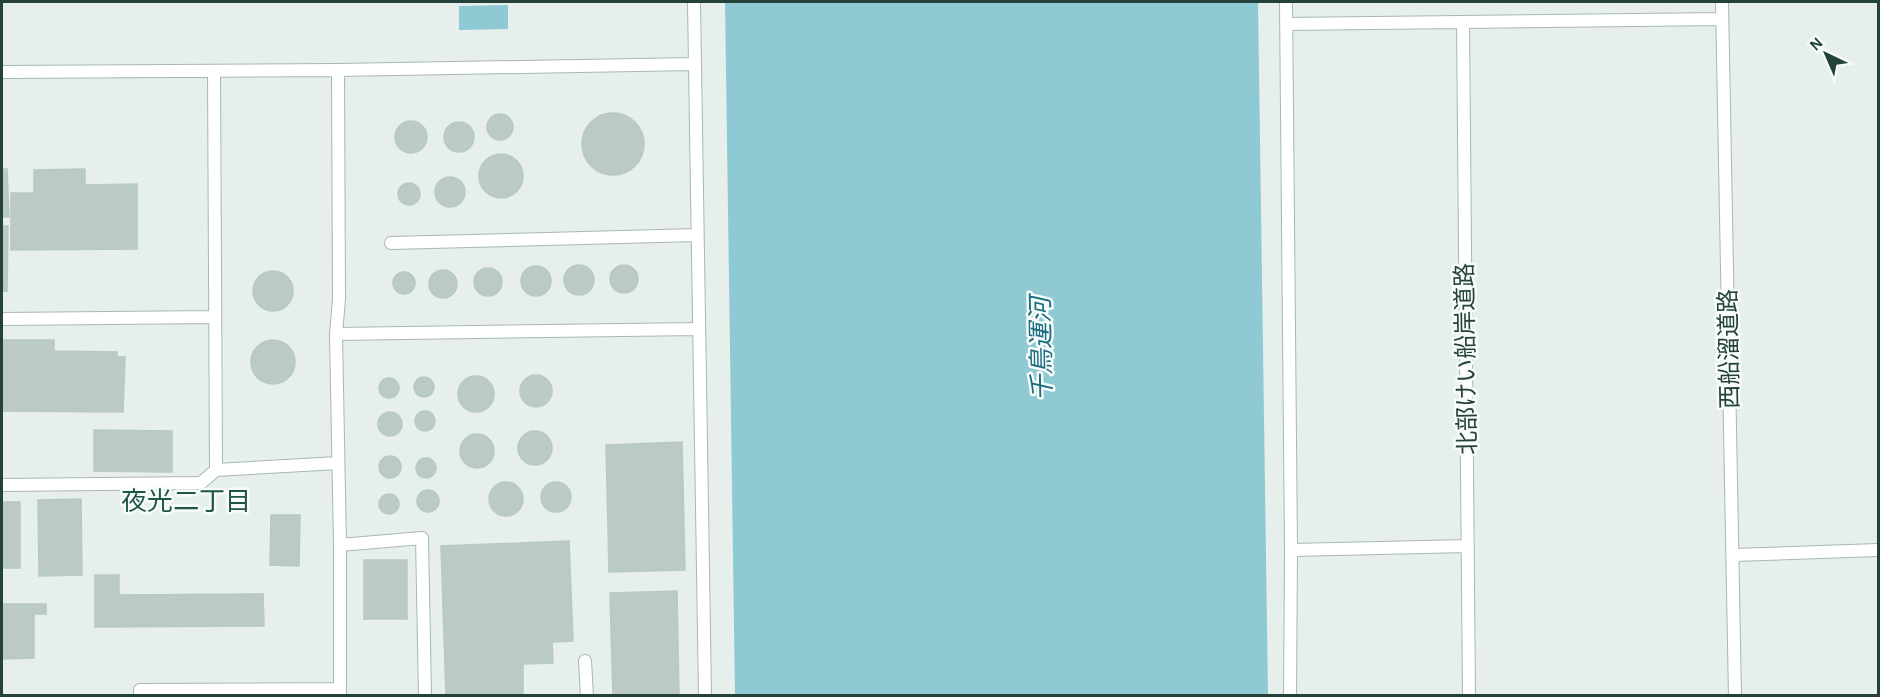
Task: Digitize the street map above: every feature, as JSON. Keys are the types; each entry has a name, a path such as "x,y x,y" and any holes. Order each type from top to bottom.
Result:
{"lane":[{"path":"694,2 705,696"},
{"path":"1286,2 1291,550 1290,696"},
{"name":"西船溜道路","path":"1722,2 1735,696"},
{"path":"1286,24 1722,19"},
{"name":"北部けい船岸道路","path":"1463,22 1469,696"},
{"path":"2,72 338,70 694,64"},
{"path":"214,70 216,470"},
{"path":"140,696 140,690 340,692 336,334 339,299 338,70"},
{"path":"391,243 697,235"},
{"path":"2,319 215,316"},
{"path":"336,334 698,329"},
{"path":"2,485 201,483 216,470 338,463"},
{"path":"340,545 422,538 425,696"},
{"path":"1291,550 1468,546"},
{"path":"1732,555 1878,550"},
{"path":"585,662 587,696"}],"water":[{"name":"千鳥運河","path":"725,2 1258,2 1268,695 735,695"},
{"path":"508,5 508,29 459,30 459,6"}],"building":[{"path":"613,113 625,115 635,122 642,132 644,144 642,156 635,166 625,173 613,175 601,173 591,166 584,156 582,144 584,132 591,122 601,115"},
{"path":"500,114 509,118 513,127 509,136 500,140 491,136 487,127 491,118"},
{"path":"411,121 422,126 427,137 422,148 411,153 400,148 395,137 400,126"},
{"path":"459,122 465,123 473,131 473,143 465,151 459,152 453,151 445,143 444,137 445,131 453,123"},
{"path":"501,154 510,155 517,160 522,167 522,185 517,192 510,197 501,198 492,197 485,192 480,185 479,176 480,167 485,160 492,155"},
{"path":"2,169 7,169 9,217 2,217"},
{"path":"85,169 85,185 137,184 137,249 11,250 11,193 34,193 34,170"},
{"path":"450,177 461,181 465,192 461,203 450,207 439,203 435,192 439,181"},
{"path":"409,183 417,186 420,194 417,202 409,205 401,202 398,194 401,186"},
{"path":"2,226 8,226 7,291 2,291"},
{"path":"579,265 585,266 593,274 593,286 585,294 579,295 573,294 565,286 564,280 565,274 573,266"},
{"path":"624,265 634,269 638,279 634,289 624,293 614,289 610,279 614,269"},
{"path":"536,266 547,270 551,281 547,292 536,296 525,292 521,281 525,270"},
{"path":"488,268 498,272 502,282 498,292 488,296 478,292 474,282 478,272"},
{"path":"443,270 453,274 457,284 453,294 443,298 433,294 429,284 433,274"},
{"path":"273,271 287,277 293,291 287,305 273,311 259,305 253,291 259,277"},
{"path":"400,272 408,272 415,279 415,287 408,294 400,294 393,287 393,279"},
{"path":"2,340 54,340 54,351 117,352 117,357 125,357 123,412 2,411"},
{"path":"273,340 282,341 289,346 294,353 294,371 289,378 282,383 273,384 264,383 257,378 252,371 251,362 252,353 257,346 264,341"},
{"path":"536,375 547,380 552,391 547,402 536,407 525,402 520,391 525,380"},
{"path":"476,376 489,381 494,394 489,407 476,412 463,407 458,394 463,381"},
{"path":"424,377 431,380 434,387 431,394 424,397 417,394 414,387 417,380"},
{"path":"385,378 393,378 399,384 399,392 393,398 385,398 379,392 379,384"},
{"path":"425,411 432,414 435,421 432,428 425,431 418,428 415,421 418,414"},
{"path":"390,412 398,416 402,424 398,432 390,436 382,432 378,424 382,416"},
{"path":"94,430 172,431 172,472 94,471"},
{"path":"535,431 547,436 552,448 547,460 535,465 523,460 518,448 523,436"},
{"path":"477,434 489,439 494,451 489,463 477,468 465,463 460,451 465,439"},
{"path":"682,442 685,570 609,572 606,445"},
{"path":"390,456 400,463 401,467 394,477 390,478 380,471 379,467 386,457"},
{"path":"422,458 430,458 436,464 436,472 430,478 422,478 416,472 416,464"},
{"path":"506,482 518,487 523,499 518,511 506,516 494,511 489,499 494,487"},
{"path":"556,482 567,486 571,497 567,508 556,512 545,508 541,497 545,486"},
{"path":"428,490 436,493 439,501 436,509 428,512 420,509 417,501 420,493"},
{"path":"385,494 393,494 399,500 399,508 393,514 385,514 379,508 379,500"},
{"path":"81,499 82,575 39,576 38,500"},
{"path":"2,502 20,502 20,568 2,568"},
{"path":"271,515 300,515 299,566 270,565"},
{"path":"569,541 573,641 552,642 553,663 523,664 523,693 446,696 441,546"},
{"path":"364,560 407,560 407,619 364,619"},
{"path":"95,575 119,575 119,595 263,594 264,626 95,627"},
{"path":"677,591 679,696 613,696 610,593"},
{"path":"2,604 46,604 46,614 34,614 34,658 2,659"}],"district":[{"name":"夜光二丁目","path":"186,501"}]}
